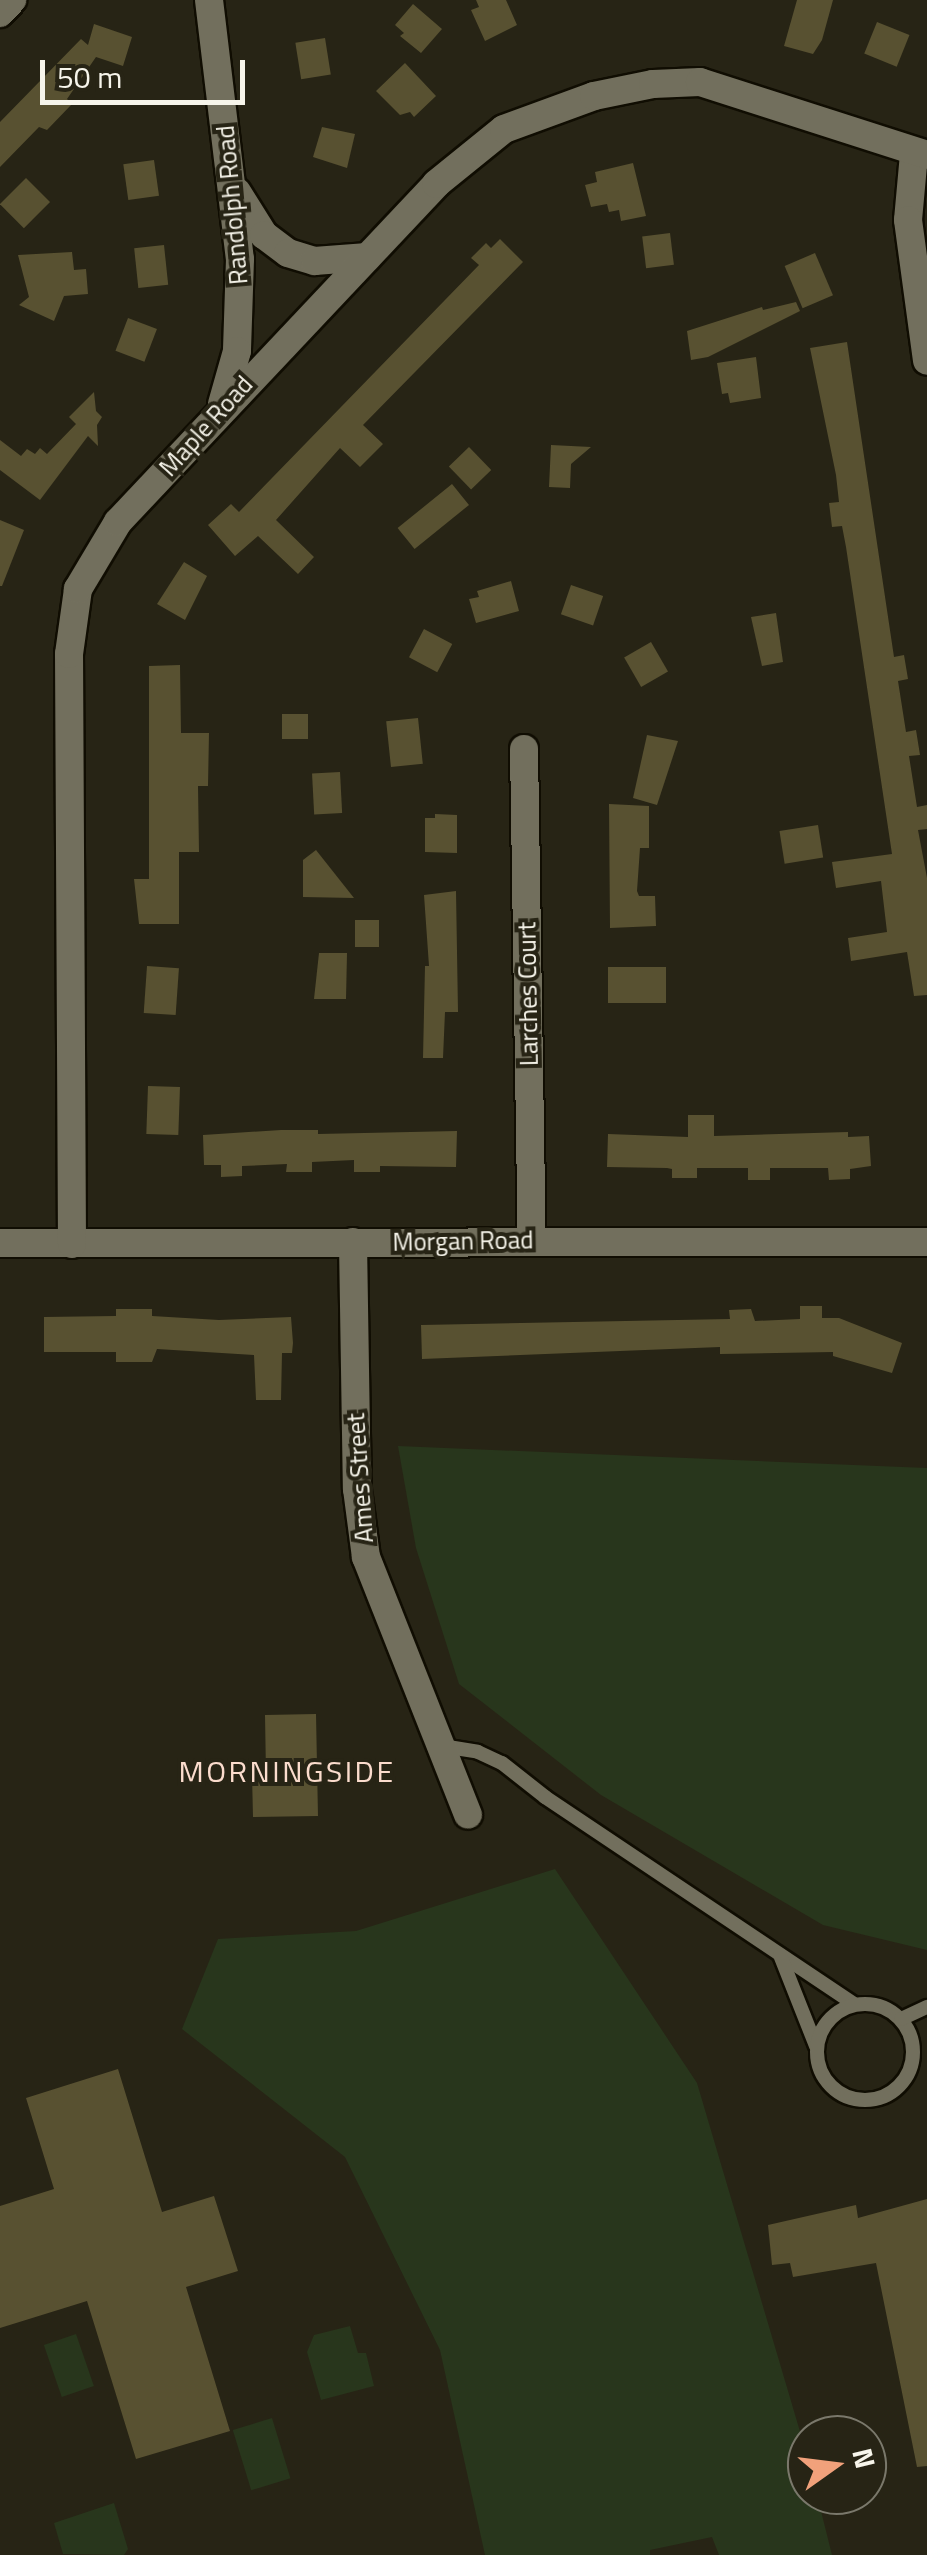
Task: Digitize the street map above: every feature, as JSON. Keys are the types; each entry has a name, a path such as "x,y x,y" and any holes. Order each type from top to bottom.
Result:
{"street":[{"path":"0,12 12,0"},
{"name":"Randolph Road","path":"209,0 233,186 240,307 237,352 220,409"},
{"name":"Maple Road","path":"72,1244 72,619 78,589 90,562 118,522 220,409 436,184 504,130 551,108 652,84 700,82 921,155"},
{"path":"921,155 908,220 927,361"},
{"path":"233,186 264,235 288,252 315,261 367,257"},
{"name":"Larches Court","path":"524,749 532,1240"},
{"name":"Ames Street","path":"353,1242 357,1489 366,1558 468,1814"},
{"name":"Morgan Road","path":"0,1243 927,1242"}],"lane":[{"path":"441,1746 478,1752 502,1763 854,2004"},
{"path":"780,1955 816,2046 822,2076 834,2090 860,2101 876,2100 892,2093 910,2070 910,2036 901,2020 872,2004 854,2004 828,2019 816,2046"},
{"path":"901,2020 927,2007"}],"green space":[{"path":"398,1446 927,1468 927,1950 823,1925 601,1795 459,1684 416,1548"},
{"path":"555,1869 697,2083 795,2415 787,2415 787,2515 822,2515 832,2555 719,2555 712,2537 650,2550 650,2555 485,2555 440,2350 345,2157 182,2029 218,1939 356,1931"},
{"path":"350,2326 358,2353 366,2353 374,2386 321,2400 307,2352 314,2335"},
{"path":"76,2334 94,2386 62,2397 44,2345"},
{"path":"272,2418 290,2478 251,2490 233,2430"},
{"path":"114,2503 128,2549 124,2555 63,2554 54,2523"}],"building":[{"path":"476,0 506,0 517,25 485,41 471,10 479,7"},
{"path":"797,0 833,0 822,40 813,54 784,46"},
{"path":"413,4 442,29 421,53 400,36 404,33 395,25"},
{"path":"877,22 909,35 897,67 864,54"},
{"path":"94,24 132,37 123,66 96,57 67,99 72,104 47,130 39,127 0,167 0,122 81,39 88,45"},
{"path":"325,38 331,75 301,79 295,43"},
{"path":"405,63 436,96 414,117 410,112 400,115 376,91"},
{"path":"322,127 355,134 347,168 313,157"},
{"path":"154,160 159,196 128,200 123,164"},
{"path":"633,163 646,216 621,221 619,210 609,212 607,204 591,207 585,185 597,182 595,172"},
{"path":"26,178 50,202 24,228 0,204"},
{"path":"670,233 674,265 646,268 642,236"},
{"path":"500,239 523,262 363,425 383,444 360,467 340,448 276,520 314,557 298,574 258,536 235,556 208,525 231,504 239,512 479,265 471,258 486,243 491,248"},
{"path":"164,245 168,285 138,288 134,248"},
{"path":"72,252 74,270 86,269 88,294 64,296 54,321 19,305 29,297 18,255"},
{"path":"815,253 833,295 803,308 785,266"},
{"path":"796,302 800,311 708,357 691,360 687,331 762,307 763,310"},
{"path":"128,318 157,329 144,362 115,351"},
{"path":"847,342 894,657 904,655 908,679 898,681 906,732 916,730 920,755 909,756 917,807 927,805 927,829 918,830 927,878 927,995 914,996 907,952 851,961 848,938 887,932 881,881 836,888 832,862 892,854 846,547 842,526 832,527 829,503 839,502 836,475 810,348"},
{"path":"756,357 761,398 730,403 728,393 722,394 717,363"},
{"path":"94,392 96,411 102,417 97,425 98,446 88,436 40,500 0,470 0,440 21,456 27,449 35,454 40,448 47,454 76,424 69,417"},
{"path":"551,445 591,447 571,464 570,488 549,487"},
{"path":"469,447 491,470 471,489 449,466"},
{"path":"452,484 469,505 415,549 398,528"},
{"path":"0,520 24,530 2,586 0,586"},
{"path":"184,562 207,576 185,620 157,604"},
{"path":"511,581 519,611 476,623 469,599 479,597 477,591"},
{"path":"571,585 603,596 593,625 561,614"},
{"path":"776,613 783,662 762,666 751,617"},
{"path":"424,629 452,644 437,672 409,657"},
{"path":"651,642 668,671 641,687 624,658"},
{"path":"180,665 181,733 209,733 208,786 198,786 199,852 179,852 179,924 139,924 134,879 149,879 149,666"},
{"path":"282,714 308,714 308,739 282,739"},
{"path":"418,718 423,764 391,767 386,721"},
{"path":"647,735 678,741 657,805 633,798"},
{"path":"340,772 342,813 314,814 312,773"},
{"path":"609,804 649,806 649,848 640,848 637,891 639,896 655,896 656,926 610,928"},
{"path":"435,814 457,815 457,853 425,852 425,818 435,818"},
{"path":"818,825 823,858 785,864 779,831"},
{"path":"316,850 354,898 303,897 303,860"},
{"path":"456,891 458,1012 445,1012 443,1058 423,1058 425,966 429,966 424,895"},
{"path":"355,920 379,920 379,947 355,947"},
{"path":"319,953 347,953 346,999 314,999"},
{"path":"147,966 179,968 176,1015 144,1013"},
{"path":"608,967 666,967 666,1003 608,1003"},
{"path":"148,1086 180,1087 178,1135 146,1134"},
{"path":"688,1115 714,1115 714,1136 848,1132 848,1137 869,1136 871,1166 850,1169 850,1179 829,1180 828,1168 770,1168 770,1180 748,1180 748,1168 697,1168 697,1178 672,1178 672,1169 667,1168 607,1167 608,1134 688,1137"},
{"path":"318,1130 318,1134 457,1131 456,1167 380,1166 380,1172 354,1172 354,1160 312,1162 312,1172 286,1172 287,1164 242,1166 242,1176 221,1177 221,1165 204,1165 203,1135"},
{"path":"800,1306 822,1306 822,1318 839,1318 902,1343 892,1373 833,1356 833,1352 720,1354 720,1347 422,1359 421,1325 730,1319 729,1310 751,1309 755,1321 800,1319"},
{"path":"116,1309 152,1309 152,1316 219,1320 291,1317 292,1353 282,1353 281,1400 256,1400 254,1355 157,1349 152,1362 116,1362 116,1352 44,1352 44,1317 116,1316"},
{"path":"316,1714 318,1816 253,1817 252,1775 266,1775 265,1715"},
{"path":"118,2069 162,2212 214,2196 238,2271 186,2287 230,2431 136,2459 87,2301 0,2328 0,2206 54,2189 26,2098"},
{"path":"927,2199 927,2466 917,2467 876,2263 793,2277 790,2263 772,2265 768,2225 856,2205 858,2218"}],"district":[{"name":"MORNINGSIDE","path":"287,1771"}]}
